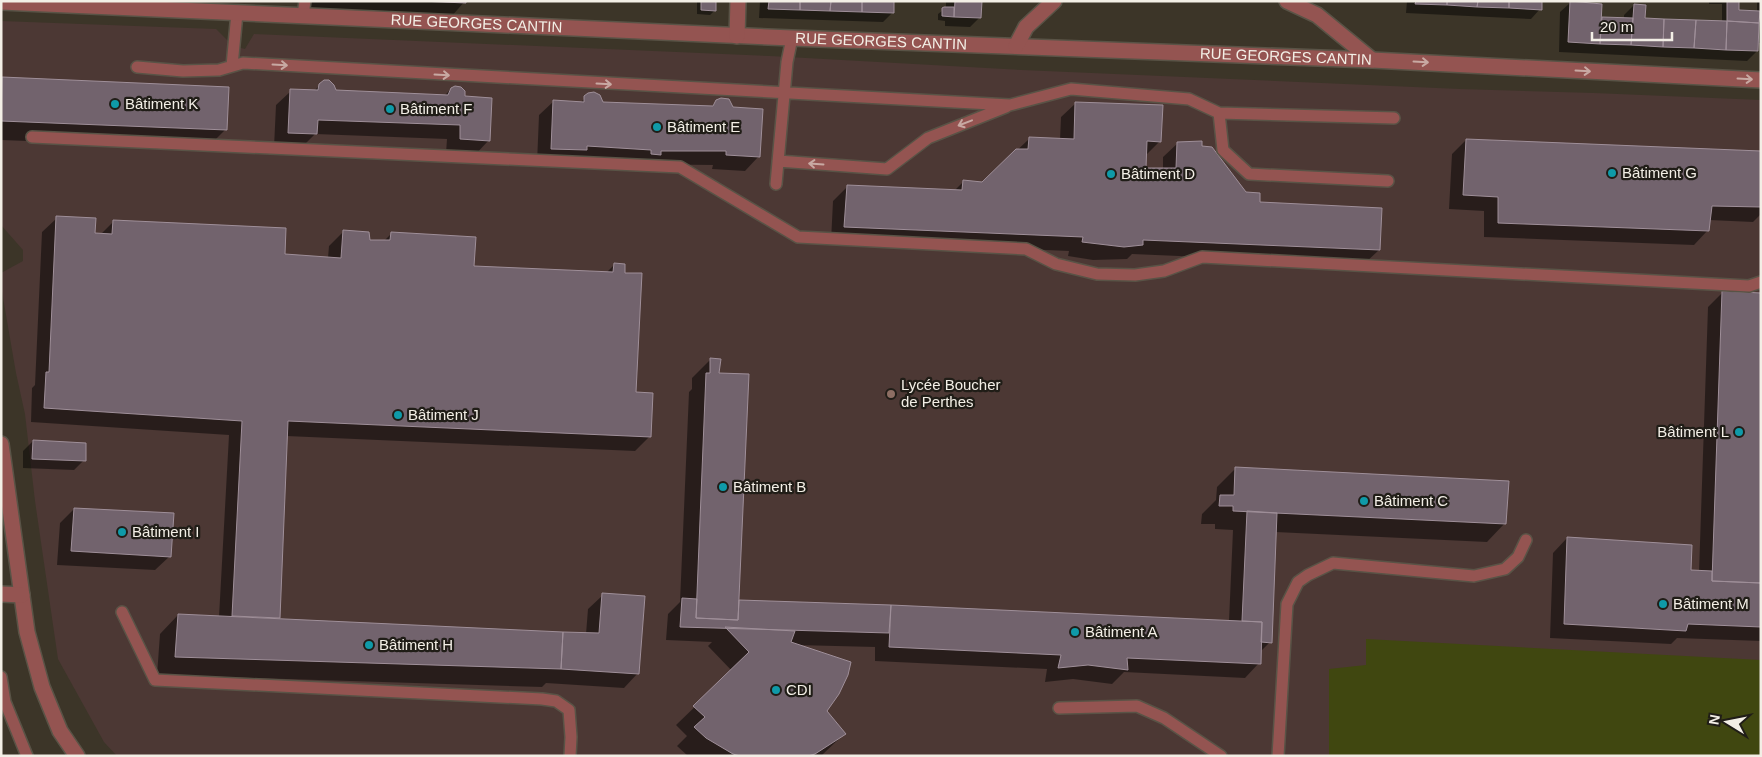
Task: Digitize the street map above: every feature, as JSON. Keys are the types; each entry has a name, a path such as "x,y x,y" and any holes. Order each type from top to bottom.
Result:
{"street":[{"path":"737,36 738,1"},
{"path":"1016,46 1026,27 1054,1"},
{"path":"1287,1 1317,15 1372,60"},
{"name":"RUE GEORGES CANTIN","path":"1,2 237,13 304,8 737,36 1372,60 1761,80"},
{"path":"1,444 3,471 27,632 42,687 60,731 78,756"},
{"path":"1,594 22,595"}],"lane":[{"path":"232,66 237,13"},
{"path":"776,184 787,62 792,38"},
{"path":"137,67 183,71 219,70 242,63 1010,105"},
{"path":"778,161 887,169 928,138 1010,105 1071,89 1189,98 1220,114 1394,118"},
{"path":"1220,114 1224,150 1249,174 1388,181"},
{"path":"32,137 680,167 798,237 1026,250 1056,264 1098,274 1135,275 1164,271 1202,257 1749,286 1761,282"},
{"path":"1278,756 1287,604 1298,582 1308,575 1334,564 1474,576 1505,569 1518,557 1526,540"},
{"path":"122,612 155,680 542,698 556,701 569,710 570,756"},
{"path":"1,677 5,708 27,756"},
{"path":"1059,708 1137,706 1164,718 1221,756"}],"shaded area":[{"name":"Lycée Boucher de Perthes","path":"1,21 216,29 233,46 245,49 254,34 770,56 1022,70 1761,100 1761,756 117,756 104,742 58,659 35,501 25,414 1,286 1,273 23,261 23,250 1,225"}],"green space":[{"path":"1366,639 1761,660 1761,756 1329,756 1329,669 1366,665"}],"building":[{"path":"420,1 466,1 466,3"},
{"path":"701,1 716,1 716,11 701,10"},
{"path":"769,1 800,1 800,10 768,9"},
{"path":"800,1 831,1 830,11 800,10"},
{"path":"831,1 862,1 862,12 830,11"},
{"path":"862,1 894,1 894,13 862,12"},
{"path":"955,1 982,1 981,18 954,17"},
{"path":"1416,1 1447,1 1447,5 1415,4"},
{"path":"1447,1 1478,1 1477,7 1447,5"},
{"path":"1478,1 1509,1 1509,8 1477,7"},
{"path":"1509,1 1542,1 1542,10 1509,8"},
{"path":"1570,1 1602,4 1600,44 1568,42"},
{"path":"1727,1 1739,1 1739,10 1760,11 1759,23 1727,21"},
{"path":"1634,4 1646,5 1645,18 1664,19 1663,47 1631,45"},
{"path":"954,7 954,17 942,16 942,8"},
{"path":"1602,17 1633,18 1631,45 1600,44"},
{"path":"1664,19 1696,20 1694,48 1663,47"},
{"path":"1696,20 1727,21 1726,50 1694,48"},
{"path":"1727,21 1759,23 1758,51 1726,50"},
{"name":"Bâtiment K","path":"2,77 229,87 227,130 1,121"},
{"name":"Bâtiment F","path":"324,80 329,80 336,90 448,95 451,88 455,86 461,87 465,91 465,96 492,98 490,141 460,139 460,125 318,120 317,134 288,133 290,89 318,90 319,84"},
{"name":"Bâtiment E","path":"594,92 600,95 603,102 713,106 716,100 721,98 729,99 733,107 763,109 760,157 726,155 726,151 661,151 661,155 651,154 651,150 587,146 587,150 551,149 553,100 584,102 584,96"},
{"name":"Bâtiment D","path":"1075,102 1163,105 1161,142 1147,141 1146,168 1176,168 1177,142 1202,141 1202,146 1212,147 1246,192 1260,193 1260,202 1382,208 1380,250 1143,240 1143,245 1124,247 1082,242 1083,237 844,227 847,185 962,190 963,180 982,182 1016,149 1028,149 1029,137 1074,139"},
{"name":"Bâtiment G","path":"1466,139 1761,151 1761,207 1712,206 1709,231 1498,223 1498,197 1463,195"},
{"name":"Bâtiment J","path":"56,216 96,218 95,233 112,234 113,220 286,228 285,254 341,258 343,230 369,232 370,240 390,240 391,232 476,237 474,266 613,272 614,263 625,264 625,273 642,273 636,392 653,393 651,437 288,421 280,618 232,616 242,421 44,408 46,372 49,372"},
{"name":"Bâtiment L","path":"1722,291 1761,293 1761,583 1712,581"},
{"name":"Bâtiment B","path":"710,358 721,359 719,373 749,374 738,620 696,618 706,373 710,373"},
{"path":"33,440 86,443 86,461 32,459"},
{"name":"Bâtiment C","path":"1235,467 1509,481 1506,524 1233,511 1233,506 1219,506 1220,495 1234,495"},
{"name":"Bâtiment I","path":"74,508 174,513 171,557 71,551"},
{"path":"1247,511 1277,513 1272,643 1261,642 1262,622 1242,621"},
{"name":"Bâtiment M","path":"1567,537 1692,545 1691,570 1712,571 1712,581 1761,583 1761,627 1688,624 1686,631 1564,624"},
{"path":"602,593 645,596 639,674 561,669 563,632 599,633"},
{"path":"682,598 697,599 696,618 738,620 739,600 891,605 889,633 680,627"},
{"name":"Bâtiment A","path":"891,605 1262,622 1261,664 1127,658 1128,670 1088,665 1058,668 1061,655 889,647"},
{"name":"Bâtiment H","path":"178,614 563,632 561,669 175,657"},
{"name":"CDI","path":"725,627 795,631 791,642 851,662 848,675 839,694 827,711 846,734 815,754 808,756 740,756 733,754 706,738 694,727 705,717 693,706 749,652"}],"place":[{"name":"Bâtiment K","path":"115,104"},
{"name":"Bâtiment F","path":"390,109"},
{"name":"Bâtiment E","path":"657,127"},
{"name":"Bâtiment G","path":"1612,173"},
{"name":"Bâtiment D","path":"1111,174"},
{"name":"Lycée Boucher de Perthes","path":"891,394"},
{"name":"Bâtiment J","path":"398,415"},
{"name":"Bâtiment L","path":"1739,432"},
{"name":"Bâtiment B","path":"723,487"},
{"name":"Bâtiment C","path":"1364,501"},
{"name":"Bâtiment I","path":"122,532"},
{"name":"Bâtiment M","path":"1663,604"},
{"name":"Bâtiment A","path":"1075,632"},
{"name":"Bâtiment H","path":"369,645"},
{"name":"CDI","path":"776,690"}]}
